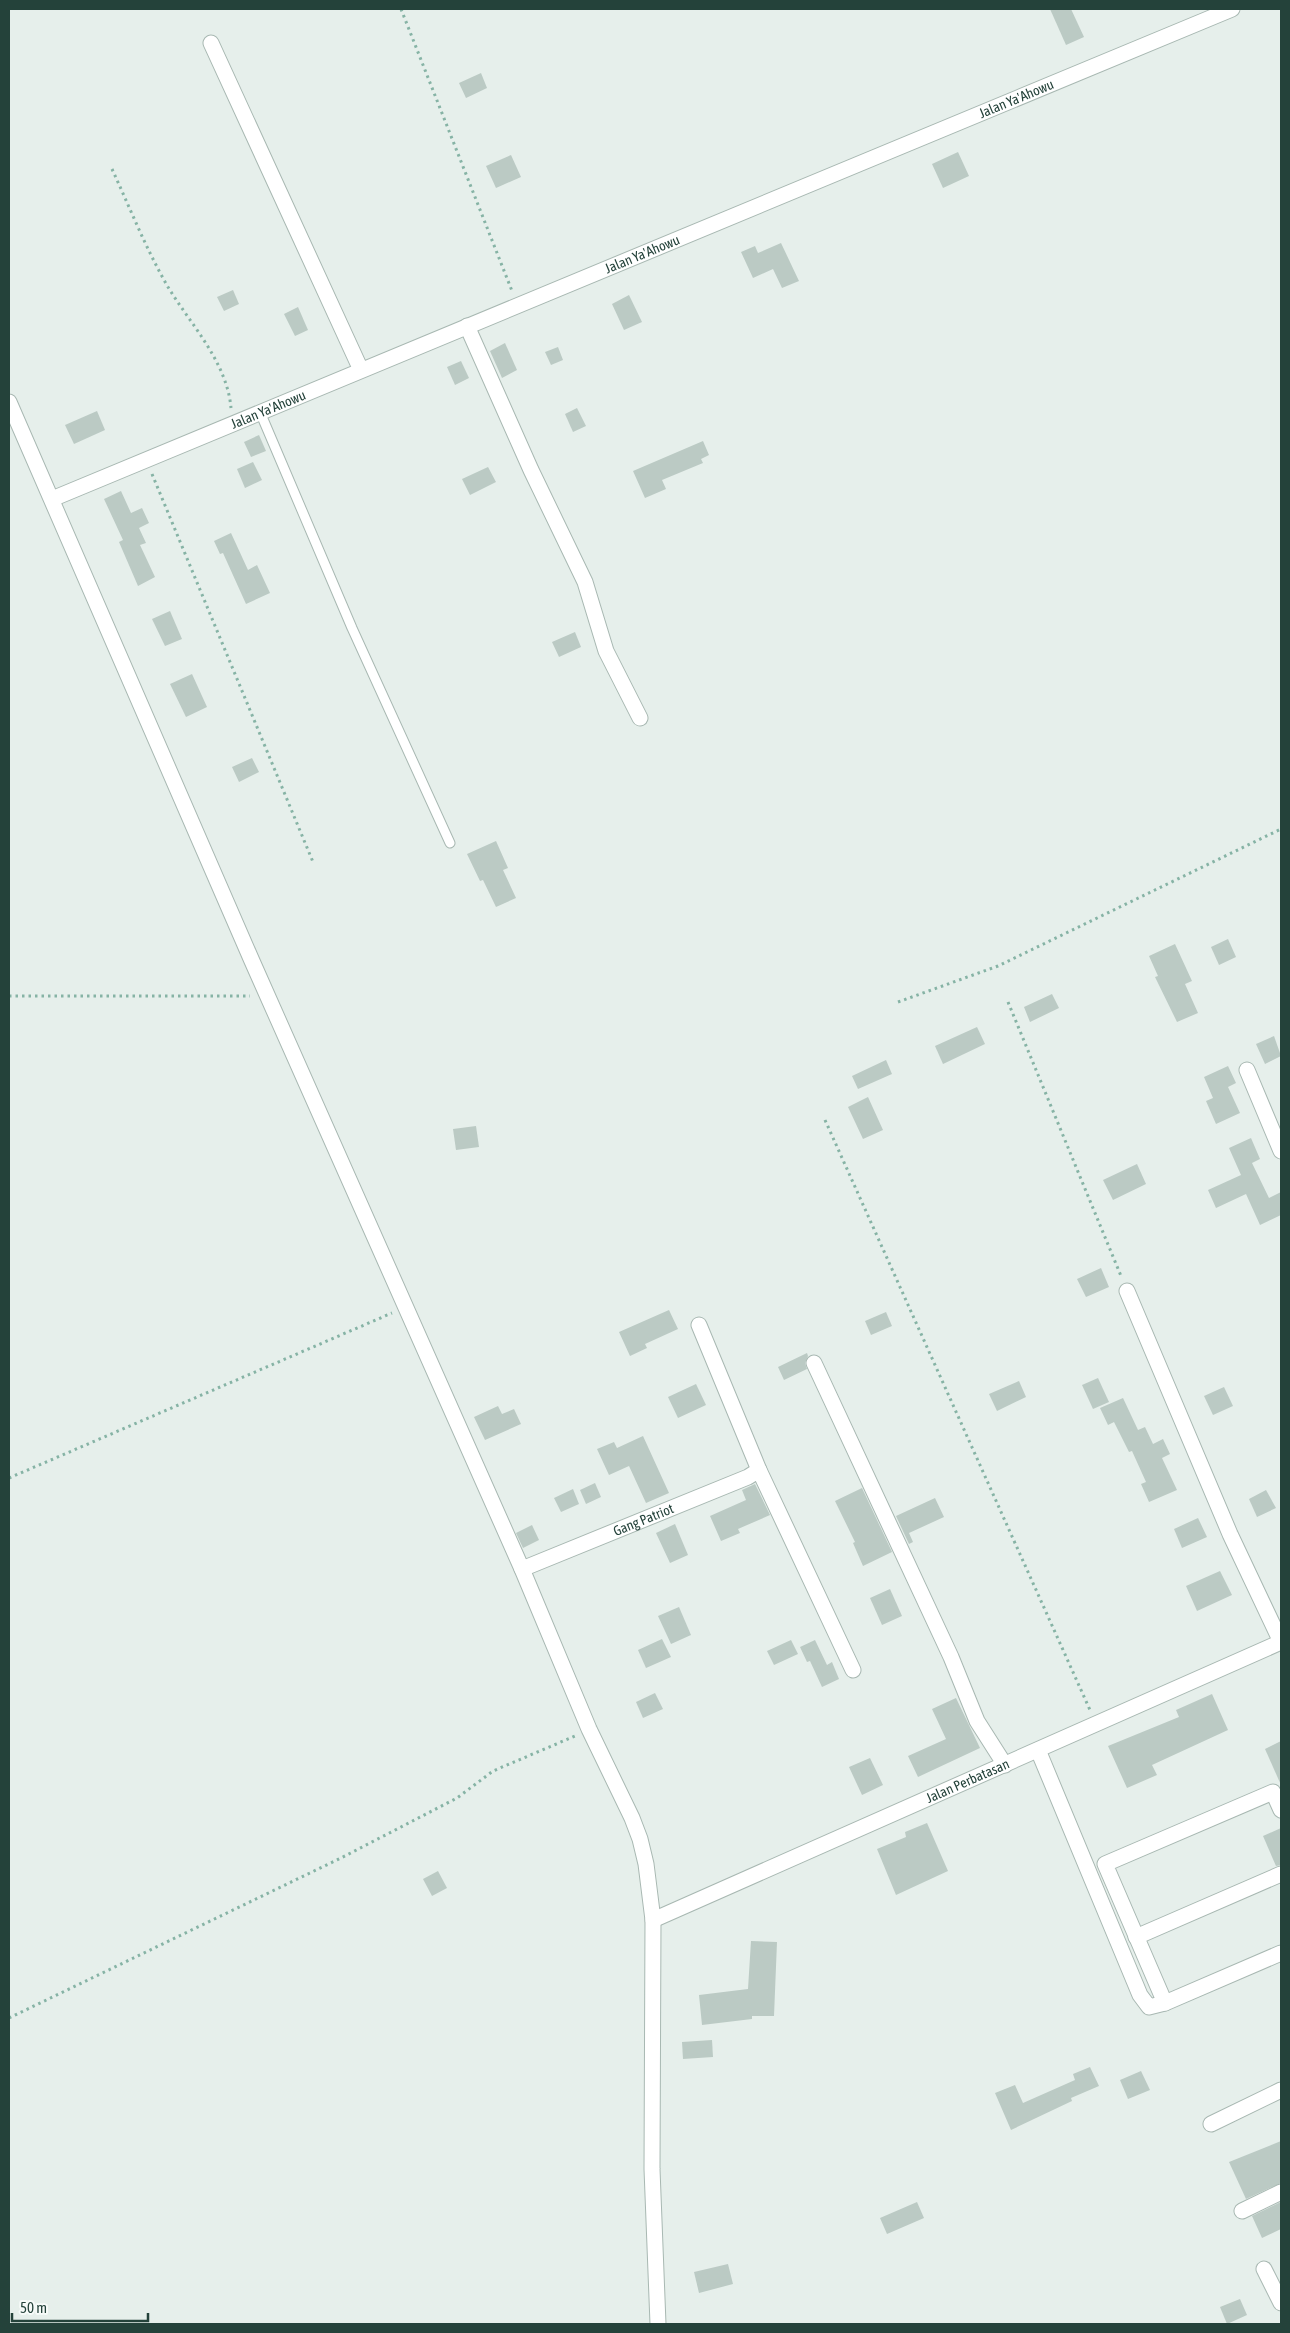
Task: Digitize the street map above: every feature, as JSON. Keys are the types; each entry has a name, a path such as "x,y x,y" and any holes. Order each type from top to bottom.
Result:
{"street":[{"name":"Jalan Ya'Ahowu","path":"52,499 1232,9"},
{"path":"211,43 361,370"},
{"path":"467,326 531,470 585,582 606,651 640,718"},
{"path":"9,402 268,996 522,1569 589,1729 632,1818 640,1839 646,1864 653,1920 652,2169 658,2324"},
{"path":"1247,1070 1281,1151"},
{"path":"1127,1291 1230,1534 1281,1642"},
{"path":"698,1325 760,1472 853,1670"},
{"path":"814,1364 950,1657 976,1720 1004,1765"},
{"name":"Gang Patriot","path":"522,1569 760,1472"},
{"name":"Jalan Perbatasan","path":"653,1920 1281,1642"},
{"path":"1038,1750 1140,1995 1149,2006 1165,2002 1281,1953"},
{"path":"1165,2002 1105,1864 1273,1792 1281,1810"},
{"path":"1136,1937 1281,1874"},
{"path":"1211,2124 1281,2090"},
{"path":"1242,2210 1281,2192"},
{"path":"1264,2269 1281,2303"}],"lane":[{"path":"260,412 352,628 450,843"}],"path":[{"path":"401,9 518,305"},
{"path":"112,169 168,287 216,361 230,392 232,424"},
{"path":"146,460 314,862"},
{"path":"898,1002 998,966 1281,829"},
{"path":"9,996 268,996"},
{"path":"1008,1002 1127,1291"},
{"path":"825,1120 1097,1724"},
{"path":"9,1478 406,1307"},
{"path":"9,2018 341,1858 457,1798 494,1771 589,1729"}],"building":[{"path":"1050,9 1071,9 1084,37 1066,45"},
{"path":"481,73 487,88 466,98 459,83"},
{"path":"958,152 969,176 943,188 932,164"},
{"path":"511,155 521,177 496,188 486,166"},
{"path":"781,243 799,281 782,288 773,269 753,278 741,252 755,246 758,253"},
{"path":"233,290 239,304 224,311 217,297"},
{"path":"629,295 642,322 624,330 612,304"},
{"path":"298,307 308,330 295,336 284,314"},
{"path":"505,343 517,370 502,378 490,351"},
{"path":"558,347 563,360 551,365 545,352"},
{"path":"461,361 469,378 455,385 447,367"},
{"path":"577,408 586,426 573,432 565,414"},
{"path":"97,411 105,430 74,444 65,425"},
{"path":"259,435 266,451 251,457 244,442"},
{"path":"703,441 709,455 701,459 703,463 662,480 666,489 645,498 633,471"},
{"path":"253,462 262,480 245,488 237,469"},
{"path":"488,467 496,482 470,495 462,479"},
{"path":"121,491 131,513 142,508 149,523 139,528 146,543 140,545 155,577 138,586 119,542 123,540 104,499"},
{"path":"231,533 248,570 257,565 270,593 246,604 223,553 220,554 214,541"},
{"path":"170,611 182,639 165,646 152,619"},
{"path":"575,632 581,647 559,657 552,642"},
{"path":"192,674 207,707 186,717 170,684"},
{"path":"252,758 259,772 239,782 232,767"},
{"path":"496,841 508,868 503,870 516,898 496,907 483,880 480,881 467,854"},
{"path":"1228,939 1236,957 1219,965 1211,947"},
{"path":"1175,944 1192,981 1185,984 1198,1013 1177,1022 1155,977 1158,976 1149,956"},
{"path":"1052,994 1059,1008 1030,1022 1024,1007"},
{"path":"977,1027 985,1044 943,1064 935,1046"},
{"path":"1274,1036 1281,1056 1265,1064 1256,1044"},
{"path":"886,1060 892,1074 858,1089 852,1076"},
{"path":"1228,1066 1236,1083 1228,1087 1240,1113 1216,1124 1206,1101 1213,1098 1204,1077"},
{"path":"868,1097 883,1130 863,1139 848,1107"},
{"path":"476,1126 479,1147 456,1150 453,1129"},
{"path":"1251,1138 1260,1159 1252,1163 1269,1198 1281,1192 1281,1215 1260,1225 1246,1194 1216,1208 1208,1190 1241,1175 1229,1148"},
{"path":"1137,1164 1146,1184 1113,1200 1103,1180"},
{"path":"1101,1268 1109,1287 1086,1297 1077,1279"},
{"path":"669,1310 678,1329 645,1344 647,1348 630,1356 619,1332"},
{"path":"886,1312 892,1326 871,1335 865,1321"},
{"path":"807,1353 808,1356 805,1363 807,1369 784,1380 778,1367"},
{"path":"1098,1378 1109,1402 1093,1409 1082,1385"},
{"path":"1019,1381 1026,1397 997,1411 989,1394"},
{"path":"696,1384 706,1405 678,1418 668,1397"},
{"path":"1224,1387 1233,1406 1213,1415 1204,1396"},
{"path":"1123,1398 1138,1430 1145,1427 1153,1444 1163,1439 1170,1454 1162,1458 1177,1490 1149,1502 1141,1484 1146,1482 1132,1451 1129,1452 1114,1422 1108,1425 1100,1408"},
{"path":"498,1406 502,1414 514,1409 521,1424 485,1440 474,1417"},
{"path":"643,1436 669,1493 646,1503 629,1466 609,1475 597,1449 614,1442 617,1448"},
{"path":"595,1483 601,1497 586,1504 580,1490"},
{"path":"755,1484 770,1515 738,1529 740,1533 721,1541 710,1516 746,1500 742,1490"},
{"path":"862,1488 892,1552 863,1566 853,1543 855,1542 835,1501"},
{"path":"573,1489 579,1504 561,1512 554,1498"},
{"path":"1266,1490 1276,1508 1257,1517 1249,1499"},
{"path":"935,1498 944,1517 909,1533 913,1542 909,1544 896,1516"},
{"path":"1198,1518 1207,1537 1182,1548 1174,1529"},
{"path":"675,1524 688,1555 670,1563 656,1533"},
{"path":"532,1525 539,1540 523,1548 516,1533"},
{"path":"1220,1571 1232,1595 1197,1611 1186,1586"},
{"path":"890,1589 902,1616 882,1625 870,1598"},
{"path":"679,1607 691,1635 671,1644 658,1616"},
{"path":"662,1639 671,1657 646,1668 638,1650"},
{"path":"791,1640 798,1654 774,1665 767,1651"},
{"path":"815,1640 827,1665 832,1662 839,1679 822,1687 810,1661 807,1662 800,1647"},
{"path":"655,1693 663,1709 643,1718 636,1702"},
{"path":"1212,1694 1228,1730 1152,1765 1157,1775 1127,1788 1108,1746 1179,1717 1176,1710"},
{"path":"956,1698 980,1748 918,1777 908,1756 946,1739 932,1709"},
{"path":"1281,1741 1281,1785 1265,1749"},
{"path":"870,1758 883,1785 862,1795 849,1767"},
{"path":"927,1823 948,1871 896,1895 877,1849 906,1837 905,1832"},
{"path":"1281,1828 1281,1865 1276,1866 1263,1836"},
{"path":"438,1871 447,1888 432,1896 423,1879"},
{"path":"751,1941 777,1942 774,2016 752,2016 752,2019 702,2025 699,1995 748,1989"},
{"path":"712,2040 713,2057 683,2059 682,2042"},
{"path":"1090,2067 1099,2086 1071,2098 1072,2101 1011,2130 995,2093 1015,2085 1023,2103 1075,2080 1073,2074"},
{"path":"1141,2071 1150,2090 1128,2099 1120,2080"},
{"path":"1281,2141 1281,2183 1246,2199 1229,2162"},
{"path":"917,2202 924,2218 887,2234 880,2218"},
{"path":"1281,2202 1281,2229 1262,2238 1252,2216"},
{"path":"728,2264 733,2284 699,2293 694,2272"},
{"path":"1240,2299 1247,2315 1227,2324 1220,2307"}]}
